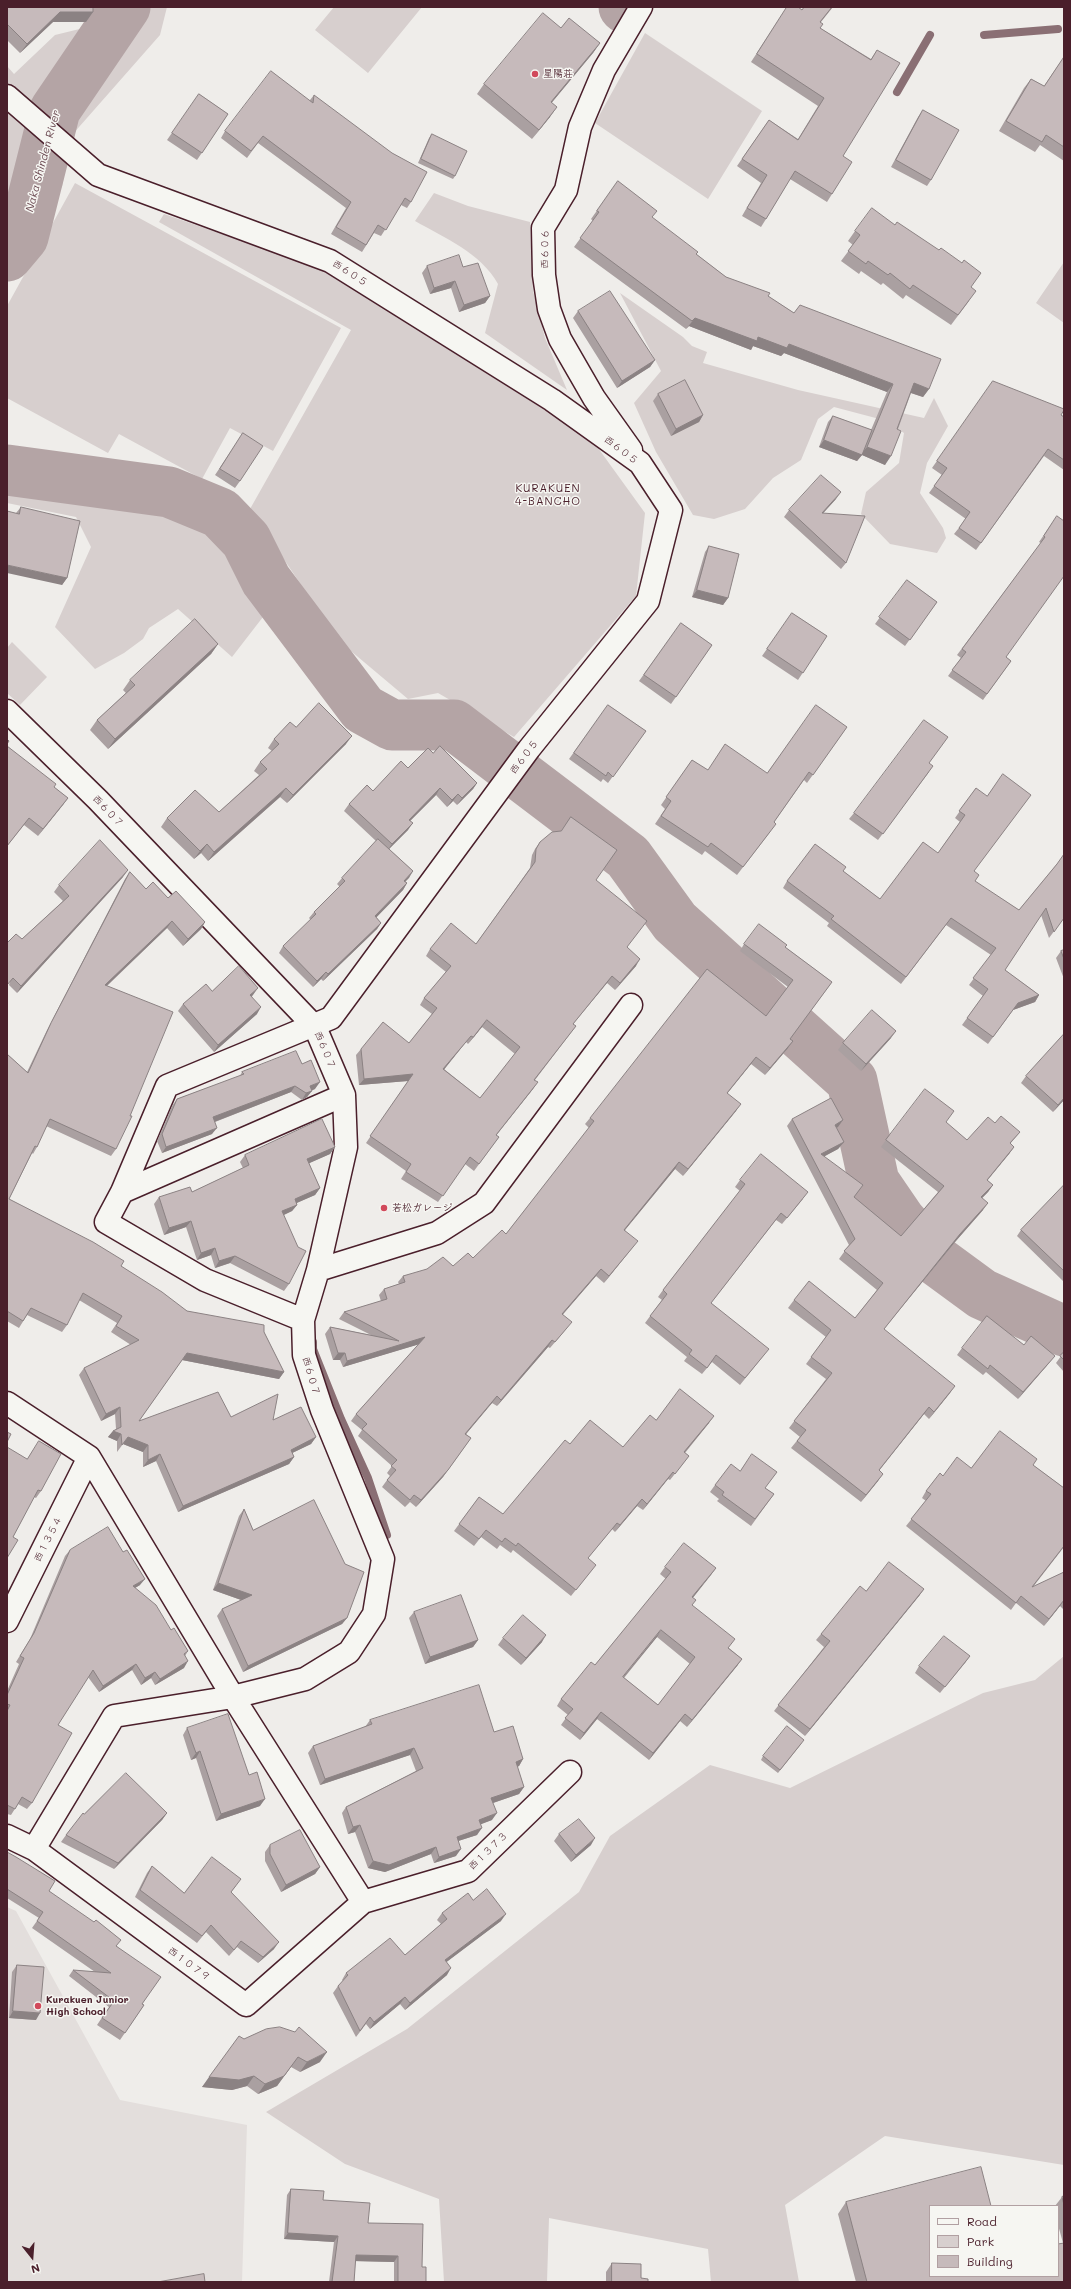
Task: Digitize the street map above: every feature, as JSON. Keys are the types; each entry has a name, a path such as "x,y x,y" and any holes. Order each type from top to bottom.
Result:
{"street":[{"name":"西６０６","path":"640,463 594,398 560,339 549,309 544,275 543,228 566,190 580,127 604,70 641,7"},
{"name":"西６０５","path":"7,96 98,175 330,261 552,400 640,463 671,510 648,601 515,769 331,1018 315,1027 167,1086 122,1192 106,1222 205,1280 303,1320"},
{"name":"西６０７","path":"7,711 98,800 315,1027 344,1095 346,1147 318,1270 303,1320 304,1355 322,1410 383,1559 374,1614 349,1652 305,1679 233,1697"},
{"path":"318,1270 437,1233 484,1203 631,1005"},
{"path":"122,1192 344,1095"},
{"path":"7,1403 89,1457 233,1697 363,1902"},
{"name":"西１３５４","path":"7,1621 89,1457"},
{"path":"7,1836 34,1849 114,1716 233,1697"},
{"name":"西１３７３","path":"363,1902 468,1872 570,1772"},
{"name":"西１０７９","path":"34,1849 246,2005 363,1902"}],"shaded area":[{"name":"Kurakuen Junior High School","path":"7,1907 16,1911 120,2100 247,2125 242,2282 7,2282"}],"green space":[{"path":"93,7 167,7 160,35 72,135 62,187 7,234 7,66 14,74 55,35 96,25"},
{"path":"334,7 422,7 368,73 315,30"},
{"path":"645,33 762,111 708,199 595,123"},
{"path":"75,183 341,328 273,451 230,428 202,479 119,434 108,453 7,398 7,306"},
{"path":"434,193 468,206 530,222 533,291 545,338 567,390 485,333 498,284 491,273 472,255 450,240 415,221"},
{"path":"164,214 338,274 593,441 645,513 636,596 514,737 438,693 408,699 339,641 250,509 351,330 159,222"},
{"path":"1064,262 1064,323 1036,303"},
{"path":"620,293 683,337 692,346 707,352 703,363 798,390 924,418 934,398 948,426 927,463 920,493 943,528 946,538 937,553 890,544 861,514 866,492 899,463 904,433 887,421 834,407 818,419 801,460 773,478 745,509 714,519 693,515 656,452 634,403 661,371"},
{"path":"7,480 150,496 211,519 273,604 232,657 178,609 149,628 143,639 124,653 95,669 55,627 91,547 76,517 7,503"},
{"path":"12,642 47,677 20,705 7,693 7,648"},
{"path":"1064,1656 1064,2165 885,2136 785,2205 799,2282 711,2282 708,2249 549,2218 547,2282 444,2282 439,2199 345,2164 266,2112 407,2029 579,1892 610,1836 710,1765 790,1788 983,1693 1035,1680"}],"building":[{"path":"7,7 93,7 93,12 60,12 27,44 7,24"},
{"path":"787,7 798,7 802,10 804,7 832,7 820,22 823,24 820,28 871,60 877,50 900,63 843,156 852,162 832,194 795,171 766,219 747,208 767,175 742,159 769,120 798,140 824,98 757,54"},
{"name":"星陽荘","path":"543,13 561,28 569,18 600,43 551,102 557,107 539,130 484,84"},
{"path":"1064,57 1064,147 1046,135 1042,142 1006,121 1031,79 1044,86"},
{"path":"271,71 313,103 314,95 392,153 427,172 411,202 405,198 386,230 378,225 366,245 336,227 351,202 263,136 251,151 225,131"},
{"path":"199,94 228,114 202,153 172,133"},
{"path":"923,110 959,130 931,180 896,160"},
{"path":"432,134 467,151 455,176 421,159"},
{"path":"618,181 657,211 652,217 698,252 696,254 726,277 770,293 768,296 794,313 800,305 941,359 929,389 914,383 897,429 901,431 891,456 867,447 893,384 789,344 787,348 758,337 757,341 695,318 692,321 580,238 599,212 597,211"},
{"path":"872,208 895,225 897,222 939,250 941,248 962,263 964,260 981,273 971,287 976,291 958,315 913,285 910,289 890,273 888,275 868,261 866,264 848,251 860,235 855,231"},
{"path":"459,255 463,267 478,263 490,296 464,305 455,281 434,288 427,266"},
{"path":"610,291 655,360 622,381 578,311"},
{"path":"685,380 703,415 676,429 658,394"},
{"path":"993,381 1064,409 1061,415 1064,417 1064,460 1048,449 981,543 959,528 970,512 934,486 947,468 937,461"},
{"path":"833,416 872,430 862,455 824,440"},
{"path":"243,433 263,446 240,481 220,469"},
{"path":"821,475 841,492 822,513 865,516 846,563 789,510"},
{"path":"21,507 80,521 67,578 7,565 7,511 19,514"},
{"path":"1057,516 1064,521 1064,576 1006,657 1011,661 987,694 952,670 966,652 962,649 1045,537 1044,536"},
{"path":"709,546 739,554 728,598 697,590"},
{"path":"907,580 937,602 910,640 879,617"},
{"path":"792,613 827,636 803,673 767,649"},
{"path":"195,619 218,644 115,739 97,720 135,685 130,680"},
{"path":"681,623 712,645 676,697 644,675"},
{"path":"319,703 352,736 293,795 286,788 214,852 207,844 200,851 167,818 195,790 219,812 267,769 260,762 279,744 274,739 290,722 296,727"},
{"path":"608,705 646,731 613,777 608,772 606,776 574,753"},
{"path":"816,705 847,727 813,775 809,772 774,822 776,824 743,867 711,843 708,847 661,816 671,801 666,797 692,760 708,770 725,744 767,773"},
{"path":"924,720 948,737 929,763 933,766 883,834 854,813"},
{"path":"7,746 56,784 54,787 68,798 43,829 29,818 7,846"},
{"path":"440,746 477,783 462,798 458,794 452,800 440,788 409,820 413,823 392,844 349,804 367,785 373,791 401,761 408,768 428,748 433,753"},
{"path":"1003,774 1031,795 974,871 979,875 975,881 1019,910 1064,854 1064,918 1054,932 1046,908 1005,970 1039,995 1018,1003 993,1037 967,1018 988,989 973,978 996,948 951,918 906,977 831,919 834,916 787,881 815,844 846,867 843,871 880,899 923,842 938,853 965,815 959,811 976,788 987,796"},
{"path":"571,817 617,850 596,880 647,921 627,947 640,959 620,983 612,976 573,1024 576,1026 534,1080 538,1082 496,1135 499,1137 479,1164 470,1157 443,1196 406,1172 411,1164 370,1136 413,1074 364,1079 361,1049 383,1022 409,1043 437,1008 424,998 451,966 430,949 451,923 476,944 535,862 536,849 540,842 552,832 561,831","holes":["487,1020 520,1047 480,1098 443,1069 471,1036 473,1037"]},
{"path":"378,839 413,871 404,881 407,883 375,916 381,923 328,974 326,972 317,981 283,946 316,914 314,912 345,881 342,878"},
{"path":"100,840 128,870 21,986 13,978 7,985 7,943 16,934 22,939 69,896 59,885"},
{"path":"130,872 146,889 153,882 168,898 176,891 205,922 188,939 172,921 105,985 173,1012 130,1116 132,1116 116,1149 50,1119 37,1147 35,1146 9,1199 93,1242 124,1261 121,1266 162,1292 187,1311 264,1325 264,1332 284,1372 187,1353 139,1421 218,1392 231,1417 278,1394 273,1420 301,1407 316,1437 291,1450 294,1457 183,1506 160,1454 148,1460 148,1445 128,1437 122,1445 121,1434 113,1431 121,1427 120,1407 106,1414 84,1368 139,1340 116,1326 122,1316 83,1293 67,1325 31,1308 23,1321 7,1311 7,1054 28,1073 51,1023"},
{"path":"759,924 787,945 785,947 832,982 790,1039 793,1041 770,1068 756,1057 727,1093 741,1104 688,1169 679,1162 624,1230 638,1241 609,1276 601,1269 562,1314 572,1322 555,1342 552,1340 501,1400 497,1396 465,1434 471,1438 448,1470 421,1500 414,1495 410,1500 387,1480 396,1470 391,1466 397,1460 362,1429 367,1424 356,1414 425,1337 347,1361 345,1353 338,1353 330,1327 399,1341 344,1312 387,1299 384,1289 405,1282 403,1276 427,1269 443,1257 453,1266 468,1253 473,1258 502,1230 506,1234 594,1121 590,1118 707,969 766,1016 793,980 744,944"},
{"path":"1064,950 1064,959 1061,951"},
{"path":"239,966 258,988 250,995 261,1007 218,1045 183,1004 206,984 212,991"},
{"path":"872,1010 896,1031 866,1064 843,1043"},
{"path":"1064,1034 1064,1098 1058,1105 1026,1076"},
{"path":"296,1051 302,1064 311,1060 320,1082 310,1086 312,1091 306,1093 295,1086 213,1117 217,1128 166,1147 162,1134 177,1099 244,1074 242,1072"},
{"path":"925,1089 954,1111 946,1122 967,1140 988,1117 995,1123 1001,1116 1020,1132 1010,1143 1014,1147 987,1180 993,1185 981,1197 988,1203 960,1234 884,1329 955,1386 934,1412 929,1407 879,1470 883,1474 866,1495 797,1441 806,1430 794,1421 832,1373 811,1357 831,1330 794,1300 809,1281 855,1318 883,1283 844,1251 855,1239 792,1119 831,1098 843,1120 835,1125 844,1142 821,1154 863,1185 854,1197 901,1236 944,1186 886,1140"},
{"path":"322,1119 335,1147 307,1159 320,1188 295,1199 297,1205 282,1211 298,1247 306,1251 289,1284 235,1256 219,1261 215,1248 201,1253 191,1221 169,1228 159,1197 190,1187 192,1192 249,1165 245,1155"},
{"path":"761,1154 808,1192 787,1218 781,1213 711,1303 769,1349 745,1378 716,1355 707,1368 689,1354 692,1350 650,1316 667,1294 663,1290 745,1184 740,1180"},
{"path":"1064,1185 1064,1271 1021,1230"},
{"path":"987,1316 1024,1345 1031,1336 1055,1356 1023,1392 990,1365 988,1369 962,1348"},
{"path":"1064,1352 1064,1360 1060,1356"},
{"path":"680,1389 714,1416 684,1452 689,1456 675,1474 673,1472 647,1504 642,1499 620,1525 617,1523 588,1558 596,1565 576,1590 518,1543 516,1546 505,1538 502,1542 486,1530 479,1539 459,1524 479,1497 503,1514 565,1440 570,1444 590,1420 623,1447 650,1415 656,1420"},
{"path":"1000,1431 1037,1459 1033,1465 1064,1488 1064,1546 1032,1587 1064,1572 1064,1600 1049,1619 1021,1596 1016,1603 911,1519 931,1494 926,1491 940,1473 943,1476 957,1457 971,1468"},
{"path":"7,1432 11,1434 7,1442"},
{"path":"39,1441 61,1454 41,1491 38,1490 13,1537 18,1540 7,1558 7,1447 27,1459"},
{"path":"752,1454 777,1472 765,1488 774,1494 755,1519 722,1495 724,1492 715,1485 731,1464 740,1471"},
{"path":"314,1500 345,1564 364,1572 347,1618 248,1666 222,1609 252,1595 218,1583 244,1509 253,1530"},
{"path":"108,1527 123,1552 127,1550 145,1579 133,1586 156,1605 171,1630 174,1628 188,1651 184,1654 188,1661 160,1679 155,1672 145,1678 136,1664 103,1686 93,1670 58,1725 72,1733 32,1803 22,1797 15,1809 7,1805 7,1711 10,1705 7,1704 7,1695 24,1658 20,1656 34,1633 70,1550"},
{"path":"684,1543 716,1568 692,1597 696,1600 692,1605 735,1639 728,1648 742,1659 692,1720 685,1714 653,1753 601,1712 584,1733 565,1718 573,1709 561,1699 591,1662 595,1665 671,1572 665,1567","holes":["661,1630 695,1657 658,1705 623,1677"]},
{"path":"889,1562 924,1589 810,1729 778,1705 830,1641 821,1634 860,1586 866,1591"},
{"path":"461,1595 478,1640 430,1657 414,1612"},
{"path":"523,1615 546,1635 526,1658 503,1638"},
{"path":"944,1636 970,1656 945,1687 919,1666"},
{"path":"479,1685 494,1732 513,1726 523,1759 516,1762 524,1787 491,1798 497,1813 479,1820 482,1828 457,1837 461,1849 439,1857 436,1847 389,1865 373,1861 360,1825 353,1827 346,1807 423,1768 414,1748 325,1779 313,1746 372,1724 370,1720"},
{"path":"228,1714 249,1775 257,1772 265,1799 221,1814 200,1751 196,1753 187,1728"},
{"path":"787,1726 804,1740 780,1770 763,1756"},
{"path":"126,1773 167,1813 118,1863 66,1835 83,1813 84,1814"},
{"path":"579,1819 595,1838 576,1855 559,1834"},
{"path":"300,1830 320,1867 286,1885 270,1854 270,1845"},
{"path":"7,1852 55,1881 49,1891 94,1922 96,1920 121,1940 116,1946 161,1977 142,2004 144,2005 125,2033 102,2018 114,2001 73,1970 111,1973 37,1921 43,1912 7,1889"},
{"path":"212,1857 241,1879 231,1892 279,1942 263,1957 241,1941 234,1950 211,1925 202,1936 140,1890 152,1866 184,1893"},
{"path":"487,1889 506,1914 445,1960 451,1968 410,2003 405,1997 374,2022 370,2017 360,2031 338,1986 348,1975 346,1973 390,1938 405,1955 447,1919 442,1913 468,1893 473,1900"},
{"path":"17,1965 44,1967 40,2013 13,2011"},
{"path":"280,2027 295,2032 299,2027 327,2052 307,2062 298,2057 284,2076 265,2084 254,2076 239,2080 209,2077 239,2036 244,2039 266,2029"},
{"path":"981,2167 991,2205 929,2205 929,2277 1059,2277 1059,2244 1064,2243 1064,2282 867,2282 846,2202"},
{"path":"291,2189 324,2191 323,2200 370,2203 368,2223 423,2224 422,2267 426,2267 426,2282 398,2282 398,2256 356,2255 354,2282 332,2282 338,2236 288,2233"},
{"path":"612,2263 641,2264 641,2278 648,2279 648,2282 612,2282"},
{"path":"204,2274 205,2282 158,2282"}],"waterway":[{"name":"Naka Shinden River","path":"7,256 23,237 55,110 125,7"},
{"name":"Naka Shinden River","path":"984,35 1058,29"},
{"name":"Naka Shinden River","path":"897,92 930,35"},
{"path":"7,470 169,492 220,513 246,540 266,580 363,709 392,725 454,725 628,857 675,922 852,1081 874,1182 900,1220 937,1261 982,1294 1064,1331"},
{"path":"313,1342 313,1349 341,1419 368,1478 387,1535"}],"place":[{"name":"星陽荘","path":"535,74"},
{"name":"若松ガレージ","path":"384,1208"},
{"name":"Kurakuen Junior High School","path":"38,2006"}],"district":[{"name":"KURAKUEN 4-BANCHO","path":"548,495"}]}
